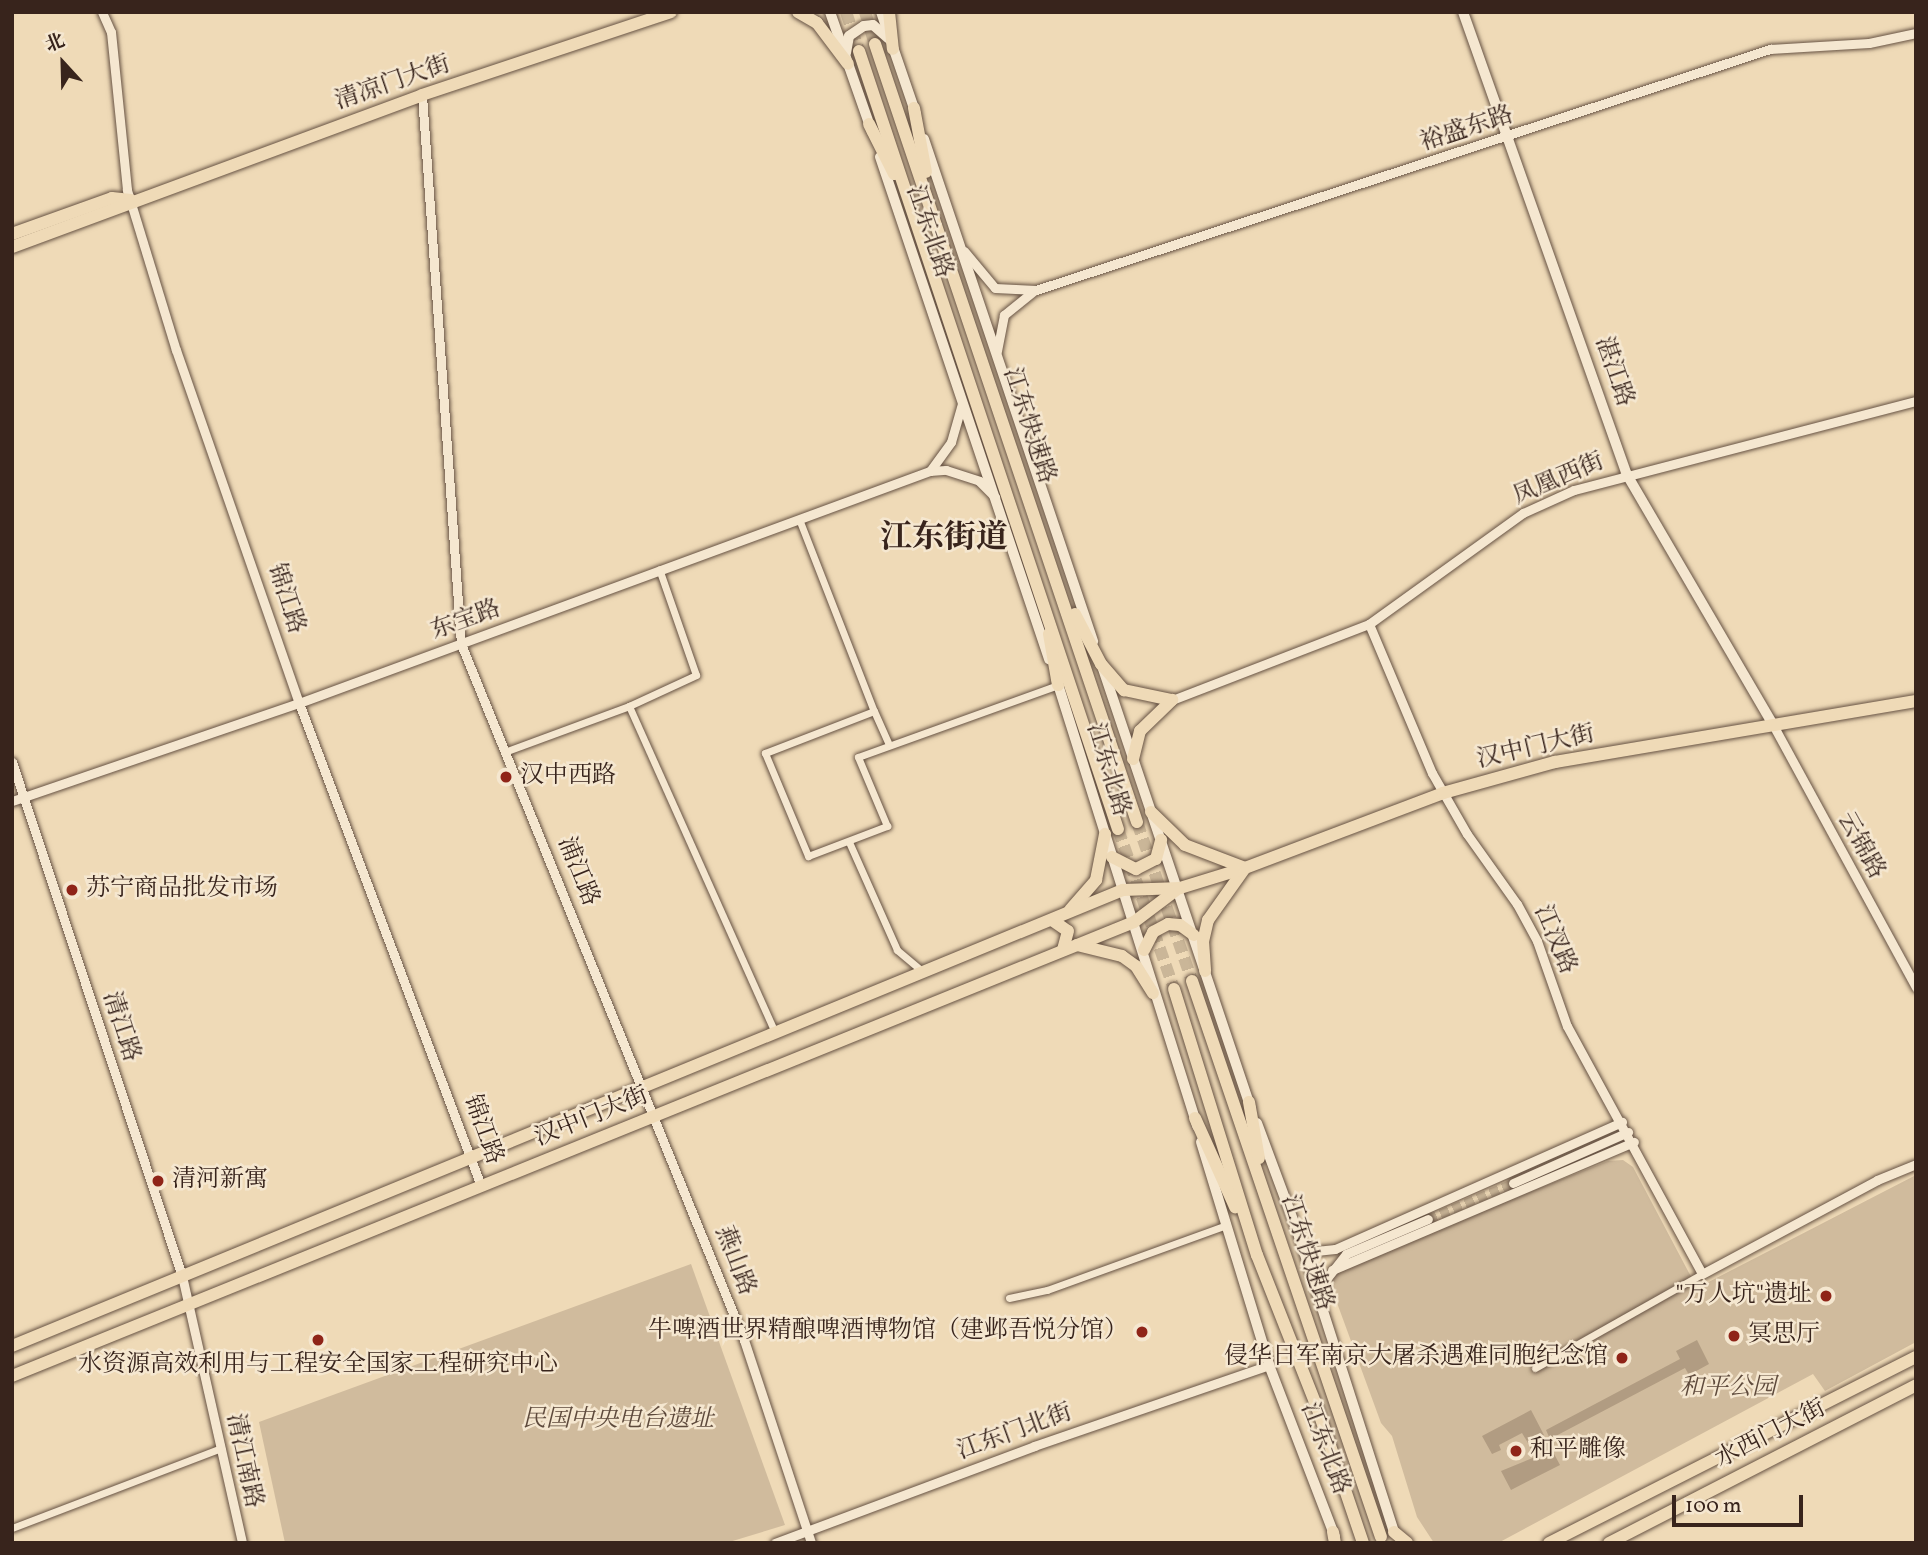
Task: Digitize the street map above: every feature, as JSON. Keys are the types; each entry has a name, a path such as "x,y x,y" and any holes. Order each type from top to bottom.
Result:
{"main road":[{"name":"清凉门大街","path":"12,247 118,211 131,201 422,95 671,12"},
{"path":"798,12 817,23 847,60"},
{"name":"江东北路","path":"830,12 962,396 1135,922 1153,993 1195,1118 1224,1226 1269,1365 1335,1539"},
{"name":"江东北路","path":"881,12 1133,759 1180,888 1249,1102 1299,1236 1397,1537"},
{"path":"889,12 892,44"},
{"name":"湛江路","path":"1463,12 1626,474 1772,723"},
{"path":"847,60 849,36 857,29 873,25 892,44"},
{"name":"江东快速路","path":"875,44 1137,822"},
{"name":"江东快速路","path":"859,51 1040,586 1118,829"},
{"path":"914,108 934,213"},
{"path":"869,124 916,220"},
{"name":"清凉门大街","path":"12,234 112,198 131,201"},
{"path":"1057,580 1101,664 1124,690 1172,700"},
{"path":"1040,586 1058,685"},
{"path":"1133,759 1140,731 1172,700"},
{"name":"汉中门大街","path":"12,1346 1123,890 1180,888 1245,868 1443,793 1555,762 1772,723 1916,701"},
{"path":"1152,812 1185,845 1245,868 1208,920 1203,941 1205,971"},
{"path":"1066,914 1096,880 1105,834"},
{"path":"1112,858 1126,868 1148,864 1160,852 1161,840"},
{"name":"汉中门大街","path":"12,1376 1135,922 1180,888"},
{"path":"1052,920 1068,931 1063,950"},
{"path":"1144,950 1153,932 1168,924 1180,925 1194,935"},
{"path":"1077,945 1122,956 1136,966 1153,993"},
{"name":"江东快速路","path":"1192,981 1381,1536"},
{"name":"江东快速路","path":"1174,989 1257,1255 1317,1407 1363,1543"},
{"path":"1249,1102 1267,1203"},
{"path":"1195,1118 1257,1255"},
{"name":"水西门大街","path":"1549,1543 1916,1357"},
{"name":"水西门大街","path":"1609,1543 1916,1385"},
{"path":"1397,1537 1408,1543"}],"street":[{"name":"锦江路","path":"102,12 111,32 131,201 176,350 299,703 481,1186"},
{"name":"裕盛东路","path":"997,351 1004,315 1036,290 1770,49 1869,43 1916,33"},
{"name":"浦江路","path":"422,95 461,644 656,1115"},
{"name":"裕盛东路","path":"962,248 995,288 1036,290"},
{"path":"930,471 951,442 961,420 962,396"},
{"name":"凤凰西街","path":"1172,700 1368,624 1523,513 1574,489 1916,401"},
{"path":"930,471 946,470 979,481 995,497"},
{"name":"东宝路","path":"12,801 299,703 930,471"},
{"path":"799,519 888,744"},
{"path":"507,751 629,706 696,675 659,569"},
{"name":"江汊路","path":"1368,624 1443,793 1517,904 1537,941 1567,1026 1634,1142 1702,1274"},
{"path":"874,711 765,753 808,856 887,826 858,757 1058,685"},
{"path":"629,706 775,1032"},
{"name":"云锦路","path":"1772,723 1916,986"},
{"name":"清江路","path":"12,762 182,1276 189,1305"},
{"path":"849,842 897,950 923,972"},
{"name":"燕山路","path":"656,1115 744,1340 811,1543"},
{"path":"1316,1251 1335,1249 1622,1122"},
{"path":"1513,1183 1628,1132"},
{"path":"1332,1270 1634,1142"},
{"path":"1535,1368 1877,1180 1916,1164"},
{"path":"1501,1176 1498,1188 1511,1194"},
{"path":"1476,1187 1488,1193 1485,1205"},
{"path":"1457,1195 1450,1206 1454,1213 1463,1214"},
{"path":"1433,1206 1442,1212 1439,1225"},
{"path":"1316,1292 1346,1254 1428,1219"},
{"path":"1009,1298 1047,1290 1224,1226"},
{"path":"1299,1236 1316,1251 1346,1254"},
{"name":"清江南路","path":"189,1305 242,1543"},
{"name":"江东门北街","path":"775,1543 1269,1365"},
{"path":"12,1528 221,1448"}],"green space":[{"name":"侵华日军南京大屠杀遇难同胞纪念馆","path":"1623,1160 1633,1167 1697,1288 1916,1175 1916,1342 1825,1391 1813,1374 1498,1543 1434,1543 1417,1517 1392,1436 1381,1423 1329,1281 1338,1273 1487,1209 1608,1161"},
{"name":"民国中央电台遗址","path":"691,1264 785,1525 726,1543 285,1543 259,1422"}],"shaded area":[{"path":"1697,1340 1709,1364 1689,1375 1685,1368 1550,1439 1546,1430 1680,1359 1676,1351"},
{"path":"1531,1410 1544,1435 1528,1443 1522,1433 1499,1445 1501,1450 1492,1454 1482,1436"},
{"path":"1546,1439 1560,1465 1511,1490 1501,1471 1535,1457 1530,1447"}],"tunnel":[{"path":"846,12 859,51"},
{"path":"865,12 875,44"},
{"path":"1137,822 1192,981"},
{"path":"1118,829 1174,989"},
{"path":"1428,1219 1513,1183"}],"place":[{"name":"汉中西路","path":"506,777"},
{"name":"苏宁商品批发市场","path":"72,890"},
{"name":"清河新寓","path":"158,1181"},
{"name":"\"万人坑\"遗址","path":"1826,1296"},
{"name":"牛啤酒世界精酿啤酒博物馆（建邺吾悦分馆）","path":"1142,1332"},
{"name":"冥思厅","path":"1734,1336"},
{"name":"水资源高效利用与工程安全国家工程研究中心","path":"318,1340"},
{"name":"侵华日军南京大屠杀遇难同胞纪念馆","path":"1622,1358"},
{"name":"和平雕像","path":"1516,1451"}],"district":[{"name":"江东街道","path":"944,539"}],"park label":[{"name":"和平公园","path":"1728,1389"}]}
